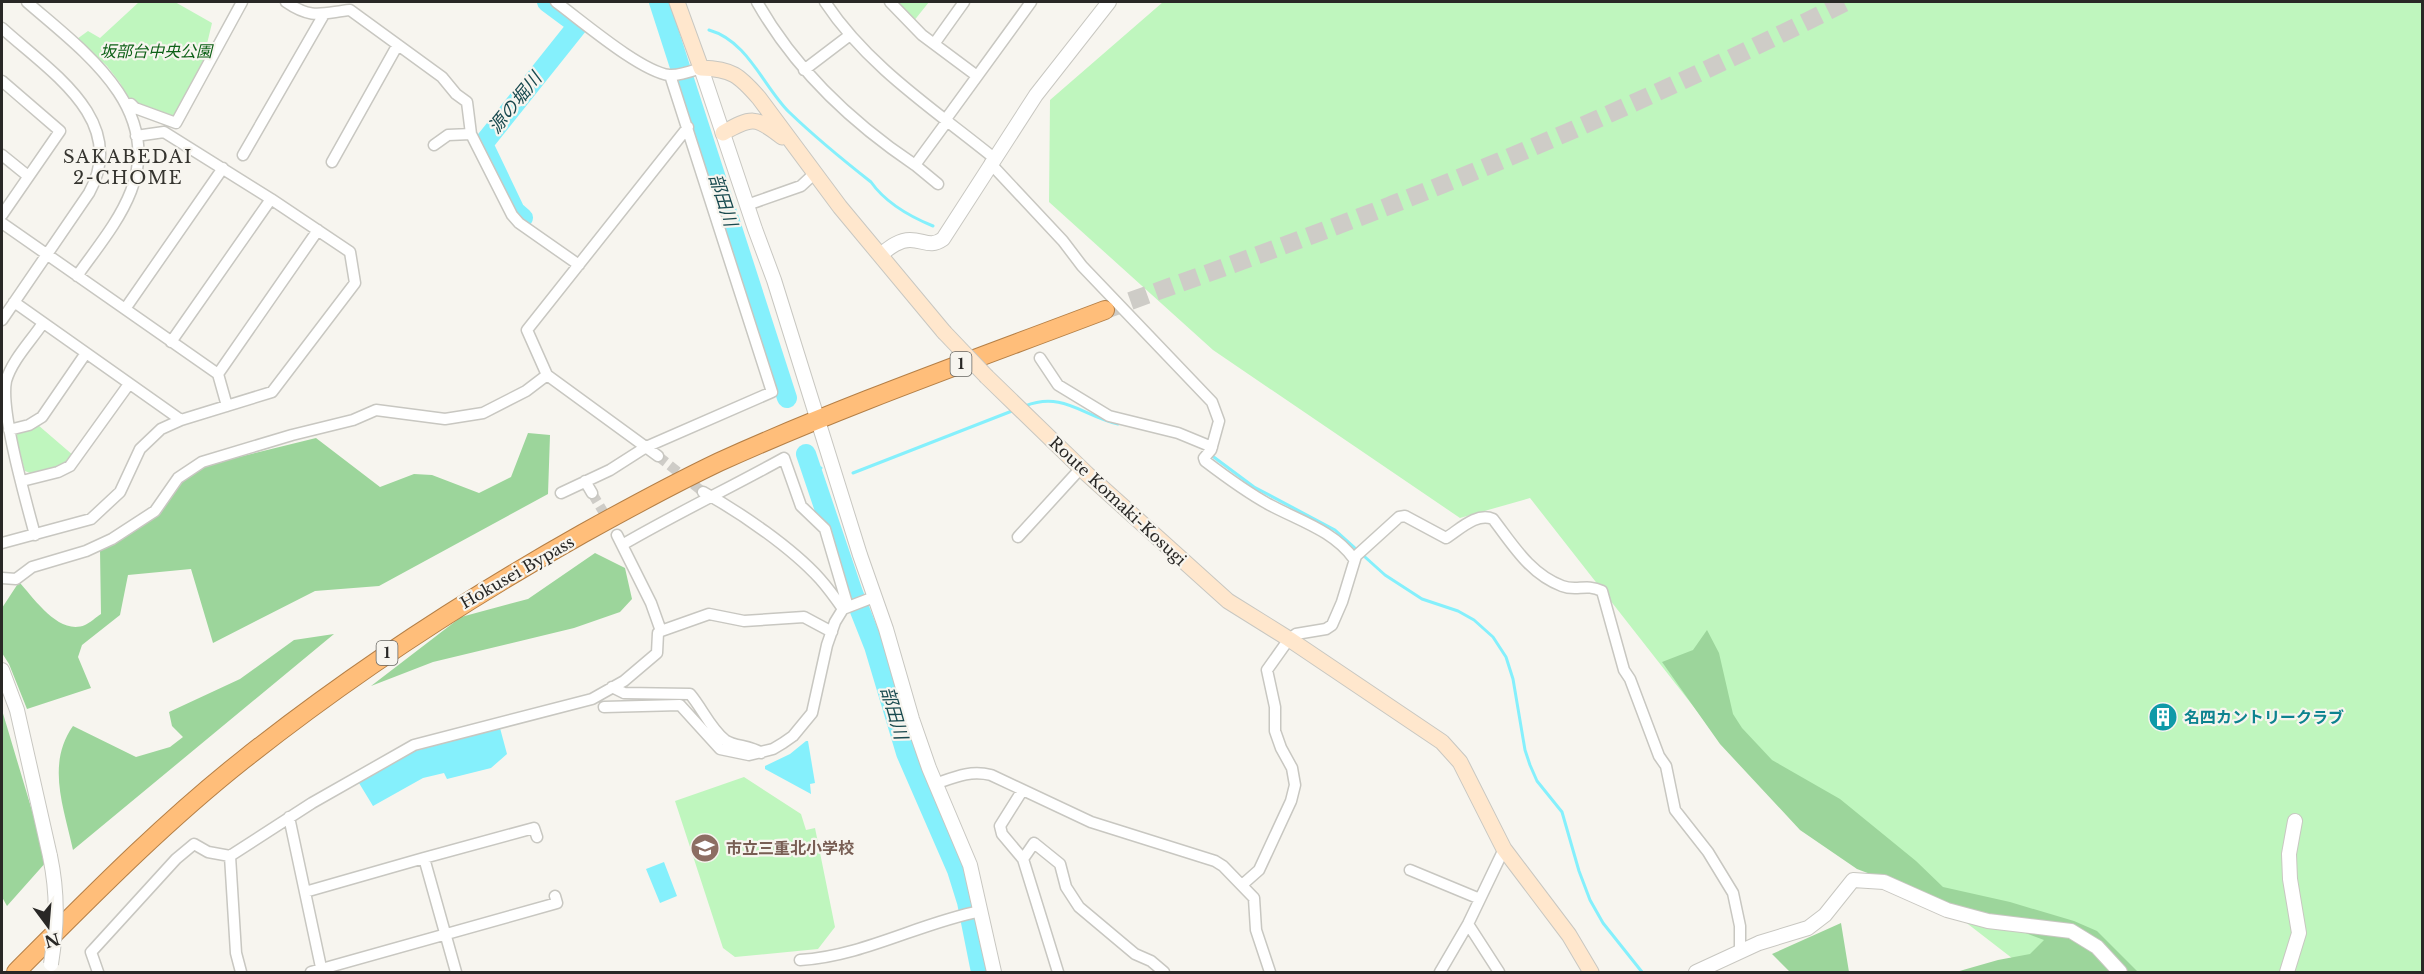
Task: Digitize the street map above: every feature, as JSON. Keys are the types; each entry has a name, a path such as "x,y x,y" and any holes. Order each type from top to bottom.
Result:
{"highway":[{"name":"Hokusei Bypass","path":"16,972 108,879 241,761 376,660 535,560 717,463 818,419 1105,310"}],"main road":[{"path":"677,2 696,70"},
{"name":"Route Komaki-Kosugi","path":"696,70 720,69 742,78 880,255 945,332 987,377 1081,468 1228,601 1289,639 1442,742 1460,762 1504,849 1569,935 1591,972"},
{"path":"723,133 743,122 754,120 766,124 800,153"}],"street":[{"path":"27,2 105,72 118,89 126,105 136,136 137,161 132,190 122,210 77,276"},
{"path":"126,105 131,104 135,108 176,123 242,2"},
{"path":"286,2 301,10 323,16 350,10 442,77 456,94 467,102 471,134 503,200 519,223 579,265"},
{"path":"556,2 632,58 674,75 696,70 723,133 774,280 818,419 870,598 886,629 912,719 935,784 970,865 978,911 994,972"},
{"path":"757,2 804,70 846,113 878,140 938,184"},
{"path":"825,2 878,64 947,119 992,161 1063,241 1082,266 1212,402 1219,421 1209,452"},
{"path":"890,2 934,44 977,76"},
{"path":"934,44 964,2"},
{"path":"915,165 1031,2"},
{"path":"880,255 902,241 910,240 931,244 946,235 1042,86 1109,2"},
{"path":"243,155 323,16"},
{"path":"2,28 80,99 90,115 99,138 100,161 95,184 2,320"},
{"path":"804,70 850,34"},
{"path":"332,162 397,46"},
{"path":"561,493 610,470 646,447 772,392 688,127 674,75"},
{"path":"2,81 60,131 2,215"},
{"path":"658,456 547,375 527,330 688,127"},
{"path":"2,543 91,519 120,492 136,456 161,429 181,420 272,392 355,283 350,252 318,230 164,132 136,136"},
{"path":"434,146 448,135 471,134"},
{"path":"2,155 28,176"},
{"path":"125,309 223,168"},
{"path":"747,205 801,186 815,173"},
{"path":"171,342 271,199"},
{"path":"2,223 218,374 227,406"},
{"path":"218,374 318,230"},
{"path":"14,302 181,420"},
{"path":"35,535 3,407 6,381 13,366 43,323"},
{"path":"9,430 29,425 42,417 86,353"},
{"path":"1040,358 1058,385 1109,416 1184,435 1209,452 1238,486 1336,540 1358,555"},
{"path":"2,578 16,579 32,567 86,551 112,539 155,511 178,478 202,462 301,432 353,420 376,410 445,419 483,413 526,391 547,375"},
{"path":"22,481 58,472 70,466 129,384"},
{"path":"661,631 651,603 619,540 714,498 784,458 801,506 825,530 847,607"},
{"path":"1018,537 1081,468"},
{"path":"585,481 592,493"},
{"path":"703,492 727,505 802,562 847,607"},
{"path":"1242,885 1259,870 1293,794 1294,777 1275,731 1275,707 1268,670 1289,639 1296,634 1326,629 1332,625 1358,555 1399,517 1405,516 1446,538 1476,519 1486,516 1493,519 1534,571 1563,587 1578,589 1591,586 1602,591 1624,670 1630,679 1659,756 1666,766 1676,810 1708,852 1733,892 1740,926 1740,951"},
{"path":"604,707 680,705 720,749 749,755 772,749 793,736 812,713 832,632 847,607 870,598"},
{"path":"98,972 91,952 176,859 194,844 208,852 230,856 290,817 414,745 592,699 624,681 657,653 658,633 709,614 744,621 804,616 832,632"},
{"path":"2,670 16,710 50,856 57,907 50,968"},
{"path":"612,687 624,693 690,694 726,740 753,747 761,753"},
{"path":"935,784 969,772 979,772 1091,822 1203,856 1223,866 1254,898 1256,930 1270,972"},
{"path":"1022,790 1000,826 1002,834 1023,859 1058,972"},
{"path":"290,817 318,972 557,903 555,896"},
{"path":"2288,972 2299,933 2290,879 2289,854 2295,821"},
{"path":"305,891 534,828 537,837"},
{"path":"1023,859 1034,843 1060,864 1066,887 1079,907 1135,954 1151,961 1164,972"},
{"path":"1440,972 1468,924 1504,849"},
{"path":"230,856 236,953 241,972"},
{"path":"424,858 456,972"},
{"path":"1410,870 1480,899"},
{"path":"1696,972 1759,943 1808,928 1825,915 1853,880 1884,882 1947,910 1988,921 2071,931 2097,947 2120,972"},
{"path":"800,960 851,952 978,911"},
{"path":"1468,924 1499,972"}],"green space":[{"name":"坂部台中央公園","path":"139,2 175,2 212,23 200,73 173,119 137,105 128,98 107,66 77,39 88,31 100,38"},
{"path":"895,2 929,2 913,22"},
{"name":"名四カントリークラブ","path":"1163,2 2422,2 2422,972 2030,972 1704,720 1530,498 1460,518 1213,350 1049,202 1050,100"},
{"path":"38,425 74,456 51,470 31,473 25,471 15,437 19,431"},
{"path":"528,433 550,435 548,494 379,586 315,591 213,643 191,569 128,575 120,615 82,645 78,657 91,688 27,709 9,664 2,653 2,608 19,582 48,614 57,620 75,627 89,623 101,614 100,550 136,530 158,513 181,482 203,466 316,438 380,487 414,474 432,475 479,493 511,477"},
{"path":"595,553 625,568 632,599 620,612 574,628 433,662 371,686 461,617 528,599"},
{"path":"1707,630 1719,653 1733,714 1742,728 1772,760 1840,799 1916,861 1943,887 2010,902 2074,921 2097,931 2138,972 1956,972 2030,954 2044,940 1857,869 1800,830 1720,744 1662,662 1693,650"},
{"path":"334,634 73,850 62,802 59,771 60,756 73,726 136,757 170,747 183,737 172,726 169,712 240,679 294,640"},
{"path":"2,710 47,861 7,906 2,897"},
{"path":"744,777 801,814 806,830 815,828 835,927 818,949 735,957 723,948 675,801"},
{"path":"1841,923 1849,972 1790,972 1772,954"}],"water":[{"path":"500,728 507,754 491,768 447,779 444,773 423,778 373,806 359,783 415,751"},
{"path":"808,741 815,783 810,784 811,794 765,769 765,766 790,754"},
{"path":"664,862 677,896 660,903 646,869"}],"waterway":[{"name":"源の堀川","path":"523,218 515,211 483,144 578,25 547,2"},
{"name":"部田川","path":"659,2 787,398"},
{"path":"709,30 723,36 745,54 789,112 829,148 871,182 891,202 933,226"},
{"path":"1025,406 1038,402 1062,403 1118,424"},
{"path":"853,473 1012,411"},
{"name":"部田川","path":"806,454 853,593 874,646 906,753 957,870 967,902 981,972"},
{"path":"1211,455 1254,487 1335,530 1385,575 1422,599 1458,611 1474,620 1493,637 1506,657 1513,679 1525,750 1537,781 1562,812 1590,900 1603,923 1642,972"},
{"path":"810,466 821,468"}],"tunnel":[{"path":"1105,310 1248,259 1449,182 1678,83 1846,2"},
{"path":"658,456 703,492"},
{"path":"592,493 617,535"}],"place":[{"name":"名四カントリークラブ","path":"2163,717"},
{"name":"市立三重北小学校","path":"705,848"}],"district":[{"name":"SAKABEDAI 2-CHOME","path":"128,167"}]}
